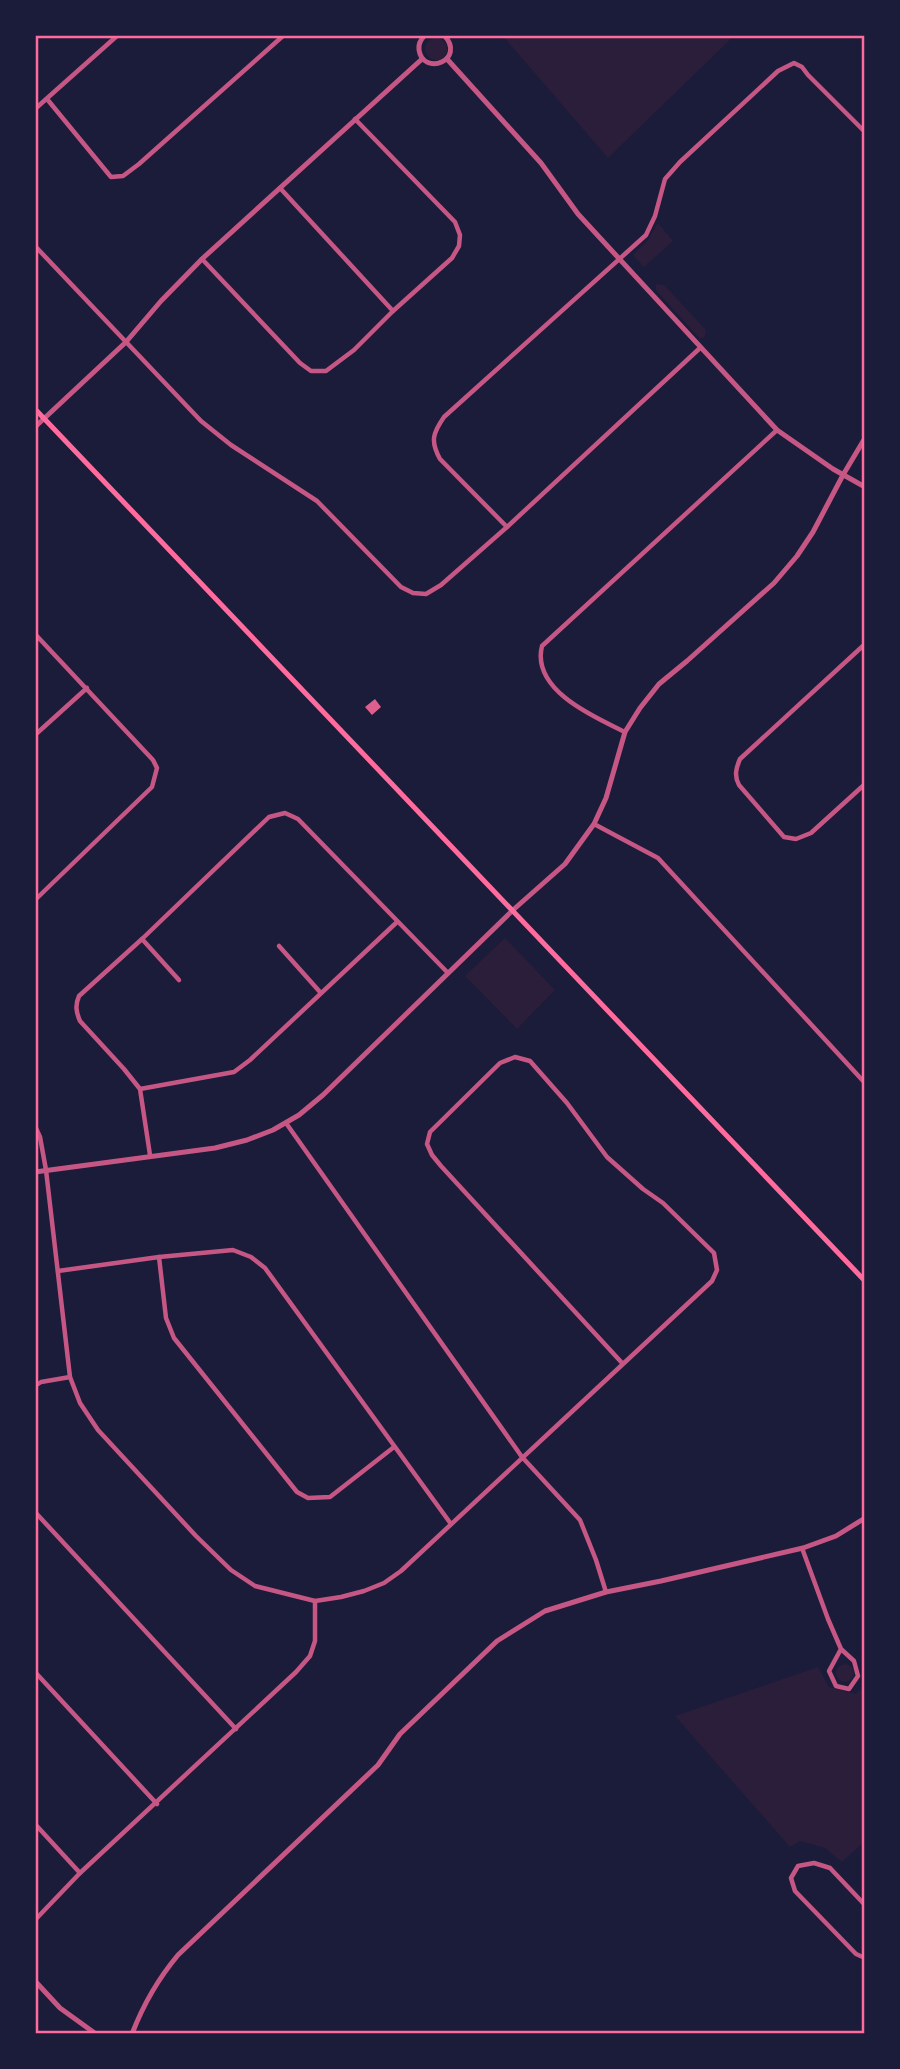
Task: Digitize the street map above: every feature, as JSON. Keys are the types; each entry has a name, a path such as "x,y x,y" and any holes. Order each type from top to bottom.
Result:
{"main road":[{"path":"35,409 865,1281"}],"street":[{"path":"35,109 118,35"},
{"path":"47,99 111,177 123,176 284,35"},
{"path":"424,35 419,44 420,54 422,59 435,64 447,59 451,49 448,36"},
{"path":"35,427 126,342 202,259 422,59"},
{"path":"447,59 541,163 578,214 777,430 865,488"},
{"path":"507,527 440,459 433,446 436,429 444,417 646,235 655,216 665,179 778,71 794,63 802,67 865,132"},
{"path":"202,259 300,363 311,371 326,371 343,359 452,258 459,246 460,234 455,222 355,119"},
{"path":"280,188 393,311"},
{"path":"35,246 201,421 231,445 317,501 401,587 413,593 426,594 441,585 700,348"},
{"path":"625,732 573,705 555,688 540,661 542,646 777,430"},
{"path":"35,1172 215,1148 247,1140 286,1123 323,1095 513,910 565,864 594,824 606,798 625,732 640,708 659,684 774,583 797,556 865,438"},
{"path":"35,634 153,760 157,768 152,787 35,900"},
{"path":"865,644 740,759 736,769 739,785 784,837 796,839 811,833 865,784"},
{"path":"35,735 86,688"},
{"path":"150,1156 140,1089 80,1021 76,1003 79,996 269,817 285,813 298,819 449,973"},
{"path":"594,824 658,858 865,1083"},
{"path":"140,1089 234,1072 397,922"},
{"path":"142,939 179,980"},
{"path":"279,946 320,992"},
{"path":"35,1126 40,1137 46,1170 70,1377 80,1403 98,1430 196,1536 230,1570 255,1586 315,1601 341,1597 384,1583 401,1571 522,1457 623,1364 712,1281 717,1270 714,1254 663,1203 607,1157 530,1061 515,1057 500,1063 440,1119 430,1132 427,1144 440,1166 623,1364"},
{"path":"286,1123 522,1457 580,1520 606,1592"},
{"path":"58,1271 233,1250 251,1257 265,1268 451,1524"},
{"path":"159,1257 166,1318 174,1338 297,1492 308,1497 330,1497 394,1447"},
{"path":"35,1385 70,1377"},
{"path":"35,1512 236,1729"},
{"path":"132,2034 139,2014 178,1955 379,1765 400,1734 497,1641 545,1611 606,1592 802,1548 836,1535 865,1518"},
{"path":"802,1548 841,1649 854,1661 858,1676 849,1689 836,1686 829,1671 841,1649"},
{"path":"35,1920 80,1873 296,1672 310,1656 314,1641 315,1601"},
{"path":"35,1672 156,1804"},
{"path":"35,1824 80,1873"},
{"path":"865,1905 830,1868 814,1863 798,1866 791,1878 794,1891 856,1954 865,1958"},
{"path":"35,1981 60,2008 96,2034"}],"shaded area":[{"path":"502,35 735,35 608,158"},
{"path":"436,38 444,41 447,49 444,57 436,60 428,57 425,49 428,41"},
{"path":"658,223 673,241 644,267 633,255 648,240"},
{"path":"656,284 664,285 706,330 705,337 700,339 656,290"},
{"path":"505,938 555,990 517,1029 465,976"},
{"path":"845,1664 851,1667 854,1673 851,1679 845,1682 839,1679 836,1673 839,1667"},
{"path":"818,1667 829,1687 856,1694 865,1684 865,1841 842,1862 825,1848 800,1841 790,1847 675,1716"}],"building":[{"path":"375,699 381,707 372,715 365,707"}]}
